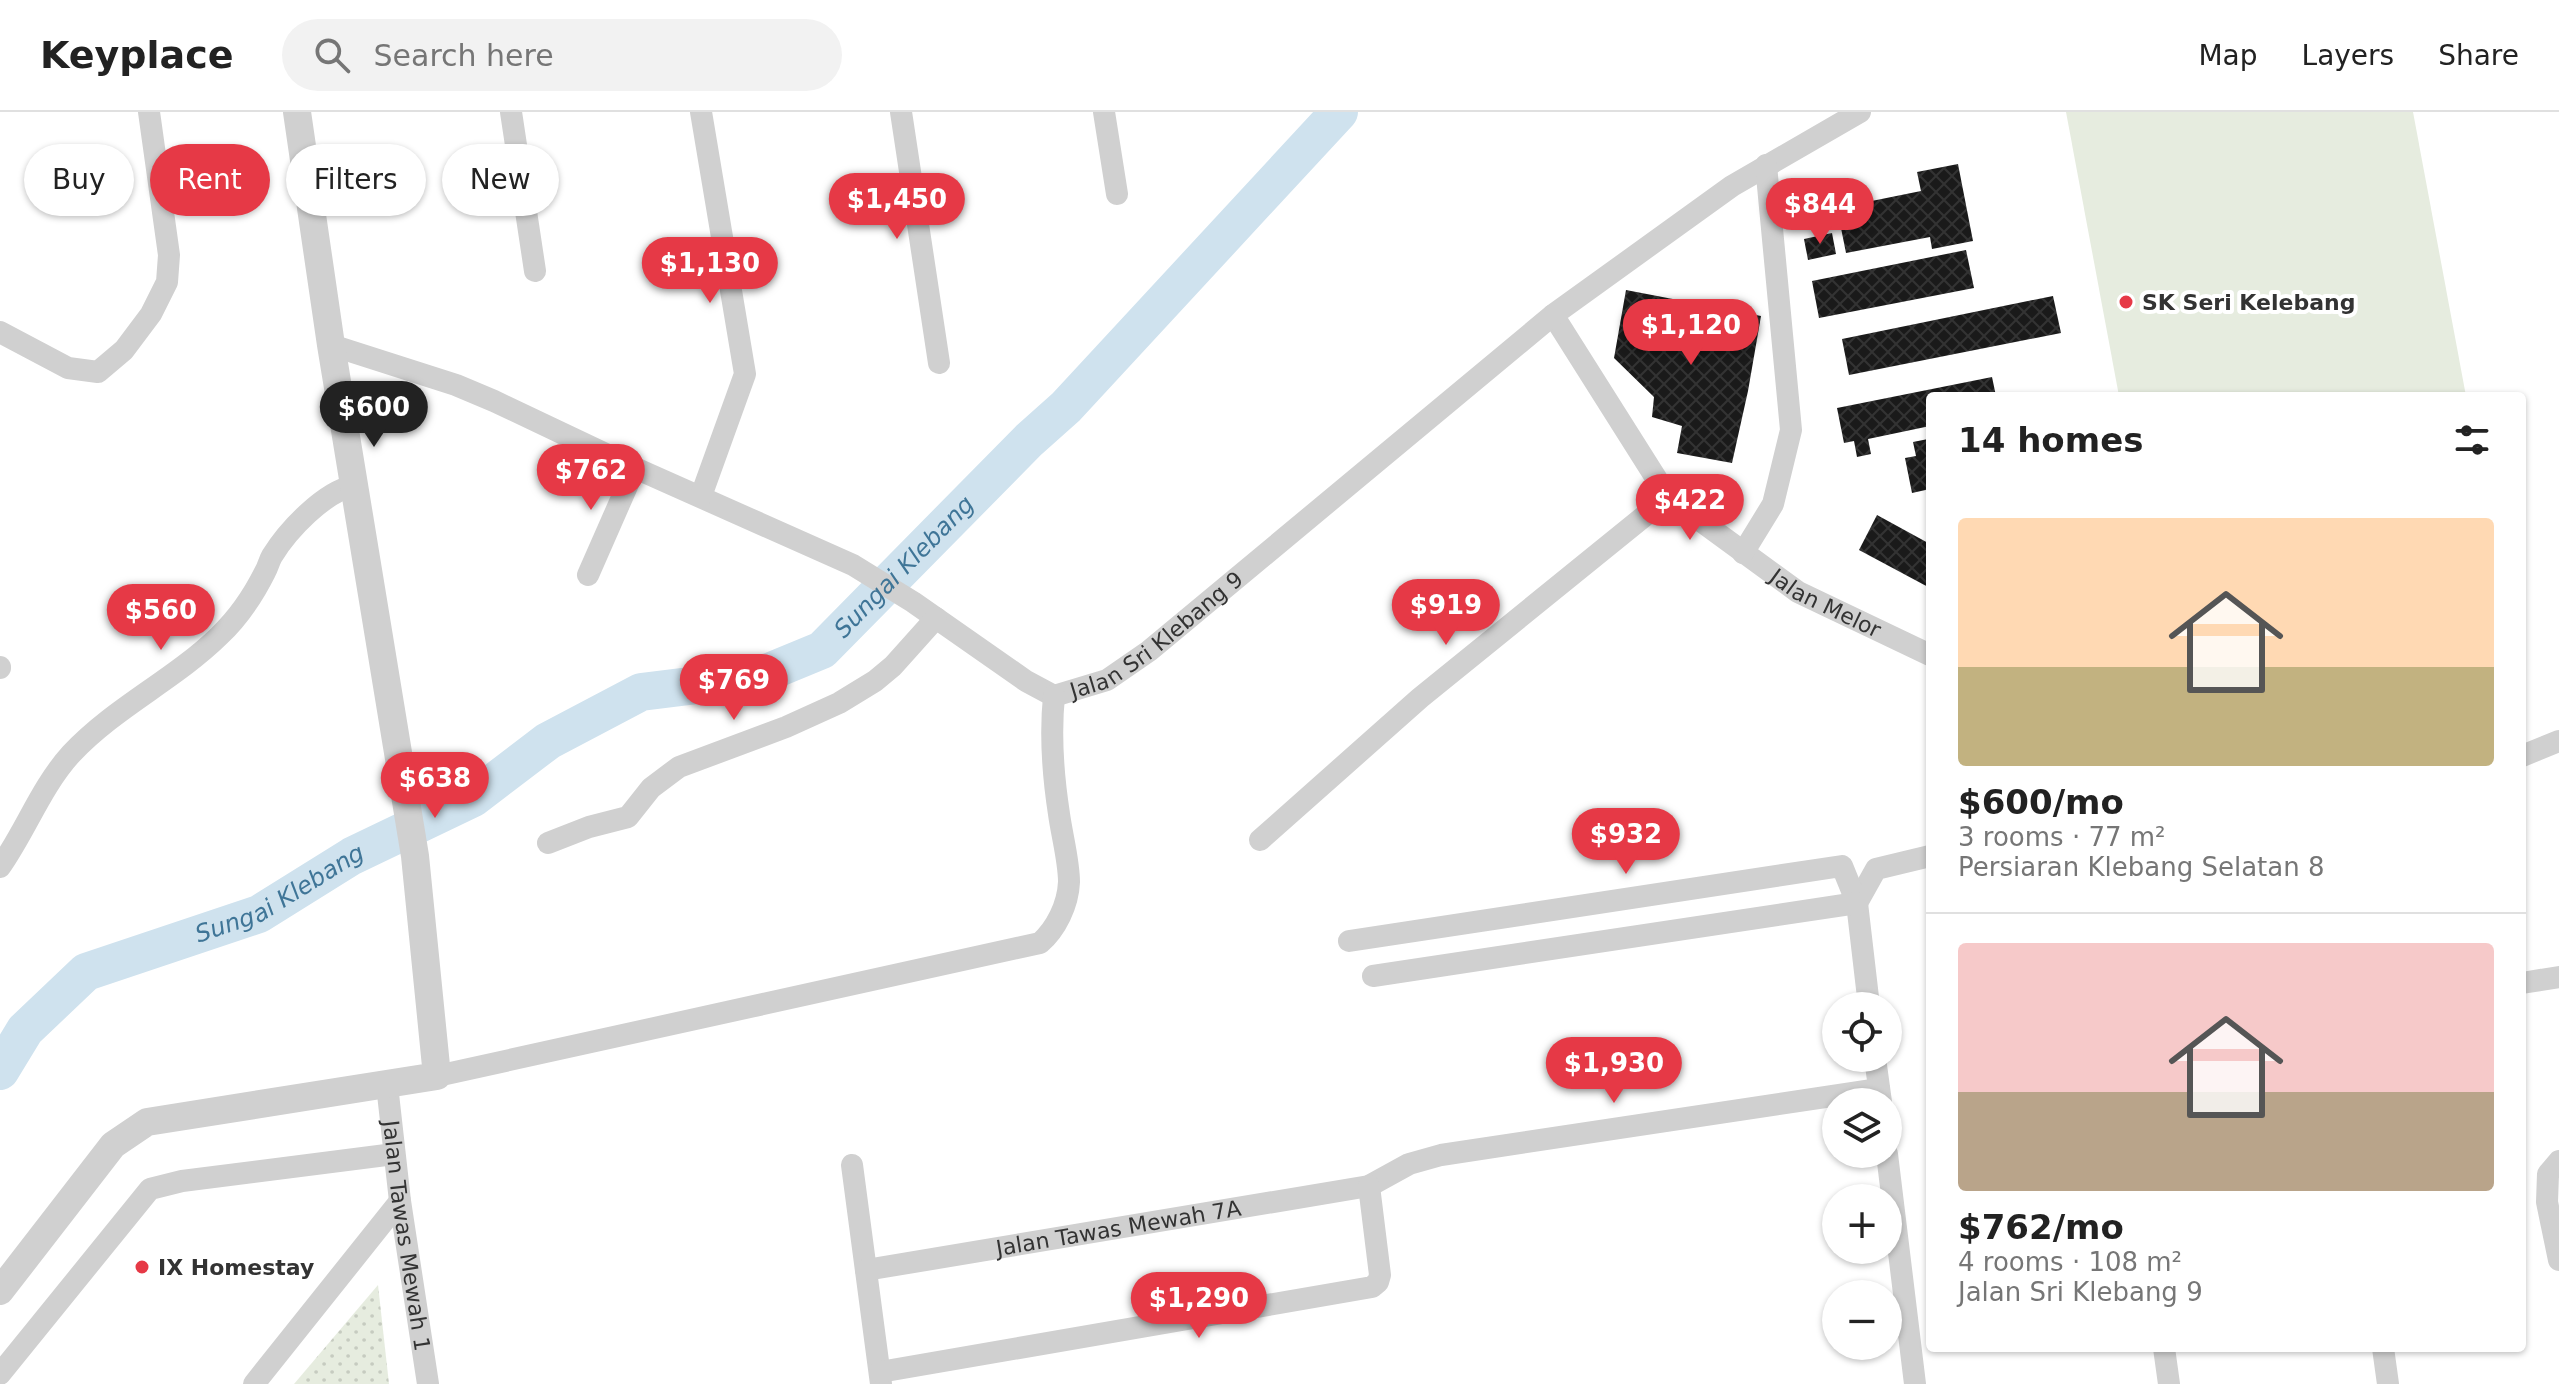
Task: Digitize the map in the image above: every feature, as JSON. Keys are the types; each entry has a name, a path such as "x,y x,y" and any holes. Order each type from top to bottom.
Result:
{"street":[{"path":"0,332 68,368 98,372 124,350 151,314 167,282 169,255 149,112"},
{"path":"297,112 353,486 415,856 437,1076"},
{"path":"511,112 535,271"},
{"path":"701,112 745,374 701,496"},
{"path":"901,112 939,363"},
{"path":"1104,112 1117,194"},
{"name":"Jalan Sri Klebang 9","path":"331,345 456,385 853,565 913,602 1026,681 1054,696 1107,680 1149,651 1553,315 1732,186 1860,112"},
{"path":"1743,553 1773,504 1791,430 1766,165"},
{"name":"Jalan Melor","path":"1553,315 1668,497 1798,592 1926,653"},
{"path":"588,575 635,468"},
{"path":"0,867 39,798 72,753 129,703 219,636 260,581 273,554 294,529 319,504 339,490 353,486"},
{"path":"1260,840 1420,698 1668,497"},
{"path":"548,843 589,827 628,817 651,788 679,767 786,727 839,703 893,666 936,618"},
{"path":"0,1291 113,1145 147,1122 437,1076 1040,943 1051,933 1062,911 1069,883 1056,798 1052,745 1054,696"},
{"path":"2526,754 2559,741"},
{"path":"1857,903 1876,869 1926,857"},
{"path":"1349,941 1842,866 1857,903 1867,992"},
{"path":"1373,976 1857,903"},
{"path":"2526,982 2559,977"},
{"name":"Jalan Tawas Mewah 1","path":"387,1085 400,1201 428,1384"},
{"name":"Jalan Tawas Mewah 7A","path":"866,1270 1369,1186 1409,1164 1441,1155 1822,1104"},
{"path":"0,1374 150,1189 182,1181 394,1154"},
{"path":"2559,1161 2548,1174 2547,1202 2559,1260"},
{"path":"852,1165 881,1378 1372,1287 1380,1275 1369,1186"},
{"path":"1889,1168 1915,1384"},
{"path":"254,1384 400,1201"},
{"path":"2165,1352 2169,1384"},
{"path":"2384,1352 2388,1384"}],"shaded area":[{"path":"2066,112 2413,112 2465,392 2118,392"},
{"path":"378,1285 389,1384 294,1384"}],"building":[{"path":"1958,164 1973,241 1932,249 1930,237 1846,253 1837,208 1921,191 1917,172"},
{"path":"1832,233 1836,254 1808,260 1804,239"},
{"path":"1966,250 1974,288 1819,318 1812,281"},
{"path":"1626,290 1761,316 1732,463 1677,453 1682,426 1652,417 1654,397 1614,358"},
{"path":"2053,296 2061,333 1849,375 1842,339"},
{"path":"1992,377 1995,392 1926,392 1926,427 1868,439 1871,454 1857,457 1854,441 1844,443 1837,408"},
{"path":"1926,439 1926,490 1912,493 1905,458 1916,456 1913,442"},
{"path":"1877,515 1926,542 1926,586 1859,550"}],"waterway":[{"name":"Sungai Klebang","path":"0,1071 25,1030 86,972 259,914 352,856 473,798 548,741 641,692 754,678 822,650 1029,440 1066,407 1339,112"}],"place":[{"name":"SK Seri Kelebang","path":"2126,302"},
{"name":"IX Homestay","path":"142,1267"}]}
